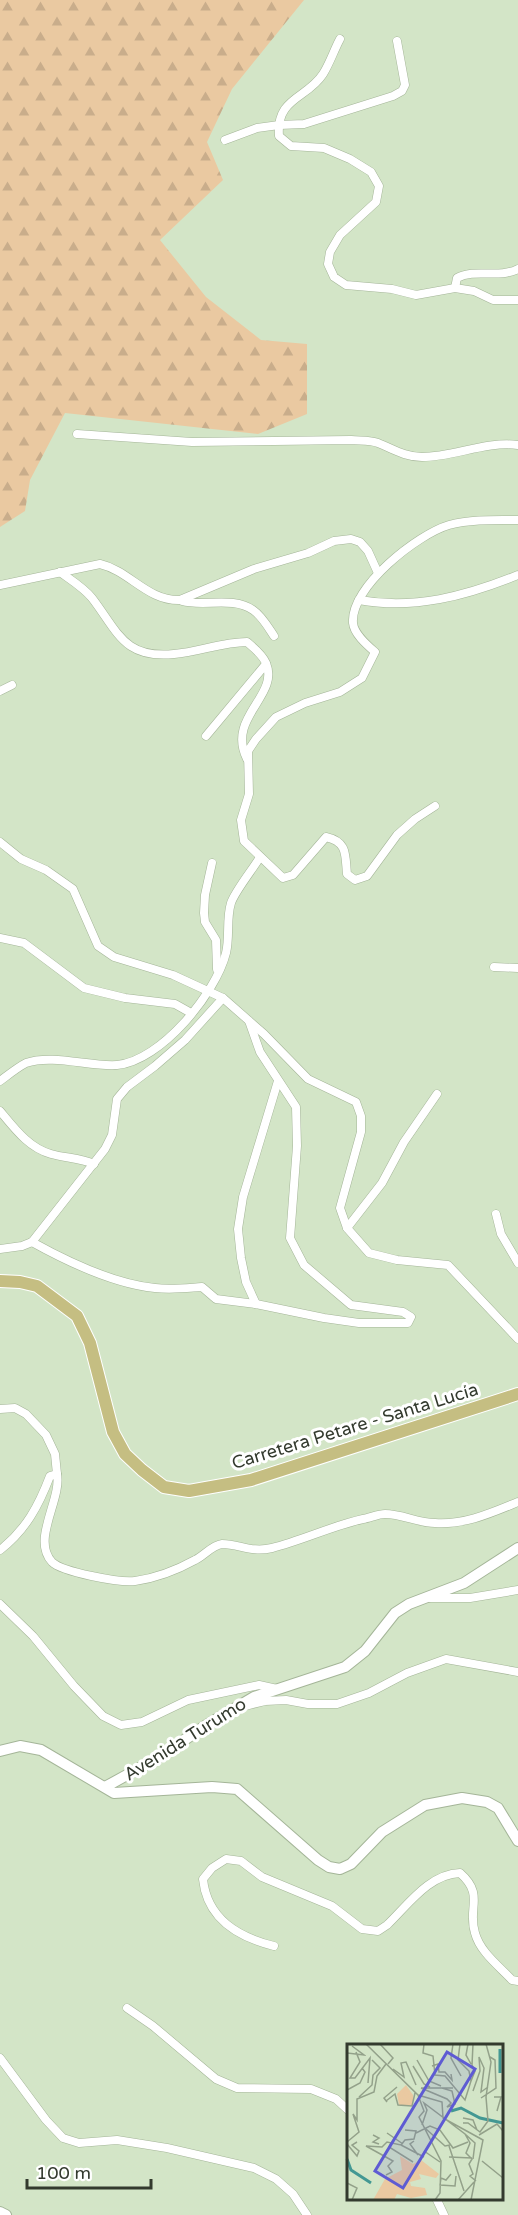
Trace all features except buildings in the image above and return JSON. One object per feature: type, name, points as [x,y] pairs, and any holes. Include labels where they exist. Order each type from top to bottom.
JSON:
[{"type":"main road","name":"Carretera Petare - Santa Lucía","points":[[0,1281],[37,1286],[77,1316],[90,1343],[113,1432],[125,1454],[164,1487],[189,1491],[251,1480],[518,1394]]},
{"type":"street","points":[[340,39],[323,75],[284,108],[279,125],[279,136],[291,146],[324,148],[350,159],[371,172],[379,186],[376,202],[340,235],[330,252],[328,264],[334,277],[346,285],[392,289],[416,295],[455,288],[474,291],[493,300],[518,300]]},
{"type":"street","points":[[225,140],[257,128],[304,124],[393,96],[402,91],[405,85],[404,71],[397,40]]},
{"type":"street","points":[[455,288],[457,279],[463,275],[500,274],[518,269]]},
{"type":"street","points":[[77,434],[192,442],[351,440],[376,442],[402,454],[420,457],[441,456],[486,445],[518,445]]},
{"type":"street","points":[[435,806],[415,819],[398,835],[383,851],[367,876],[355,880],[347,874],[343,845],[337,839],[326,837],[293,875],[283,878],[244,841],[241,820],[249,794],[248,751],[276,717],[305,703],[339,692],[362,678],[375,652],[362,639],[353,625],[354,611],[378,573],[420,540],[448,525],[478,520],[518,520]]},
{"type":"street","points":[[0,585],[100,564],[111,567],[155,596],[167,601],[180,600],[254,569],[308,553],[334,541],[351,539],[360,542],[368,550],[378,573]]},
{"type":"street","points":[[60,572],[91,597],[121,640],[132,648],[147,653],[174,654],[231,642],[247,642],[261,654],[268,674],[264,690],[242,729],[240,740],[248,763]]},
{"type":"street","points":[[359,600],[400,604],[450,598],[479,591],[518,575]]},
{"type":"street","points":[[180,600],[194,604],[231,603],[251,608],[263,619],[274,636]]},
{"type":"street","points":[[206,736],[266,664]]},
{"type":"street","points":[[0,691],[12,685]]},
{"type":"street","points":[[0,843],[21,859],[46,870],[73,889],[98,946],[114,957],[173,975],[223,998],[308,1079],[356,1102],[361,1116],[361,1132],[340,1208],[347,1227],[369,1253],[397,1260],[448,1265],[518,1340]]},
{"type":"street","points":[[0,1081],[27,1063],[47,1061],[107,1066],[129,1064],[170,1038],[210,991],[227,952],[227,929],[231,902],[260,857]]},
{"type":"street","points":[[212,863],[204,913],[205,922],[216,940],[217,974]]},
{"type":"street","points":[[0,938],[24,943],[84,988],[125,998],[175,1005],[191,1013]]},
{"type":"street","points":[[494,967],[518,968]]},
{"type":"street","points":[[0,1249],[32,1242],[94,1164],[112,1135],[117,1099],[127,1087],[186,1040],[223,998]]},
{"type":"street","points":[[32,1242],[78,1265],[129,1283],[156,1288],[202,1287],[216,1299],[256,1304],[324,1318],[359,1323],[408,1323],[411,1317],[403,1312],[351,1305],[304,1265],[291,1238],[297,1146],[296,1107],[260,1052],[249,1021]]},
{"type":"street","points":[[256,1304],[246,1282],[238,1229],[243,1197],[278,1081]]},
{"type":"street","points":[[347,1227],[382,1183],[404,1142],[437,1094]]},
{"type":"street","points":[[0,1111],[30,1144],[49,1154],[94,1164]]},
{"type":"street","points":[[496,1214],[501,1234],[518,1263]]},
{"type":"street","points":[[0,1409],[15,1408],[26,1414],[45,1435],[56,1454],[59,1484],[45,1534],[48,1557],[54,1564],[66,1571],[121,1581],[151,1577],[180,1568],[198,1559],[215,1546],[223,1544],[257,1551],[343,1524],[385,1514],[434,1524],[464,1522],[518,1502]]},
{"type":"street","points":[[0,1550],[13,1540],[33,1516],[50,1476],[57,1474]]},
{"type":"street","name":"Avenida Turumo","points":[[0,1751],[20,1746],[41,1750],[105,1787],[156,1759],[254,1697],[345,1667],[365,1651],[395,1613],[409,1604],[464,1583],[518,1548]]},
{"type":"street","points":[[426,1598],[471,1598],[518,1590]]},
{"type":"street","points":[[0,1604],[33,1636],[74,1686],[103,1716],[121,1725],[142,1722],[188,1700],[259,1685],[279,1689]]},
{"type":"street","points":[[232,1709],[266,1701],[337,1704],[369,1693],[407,1673],[446,1659],[518,1672]]},
{"type":"street","points":[[105,1787],[114,1793],[124,1794],[212,1787],[237,1789],[318,1860],[329,1867],[340,1869],[351,1864],[382,1832],[425,1805],[462,1798],[487,1802],[498,1808],[518,1841]]},
{"type":"street","points":[[273,1946],[251,1940],[232,1930],[218,1916],[204,1893],[203,1879],[212,1868],[226,1859],[241,1861],[262,1877],[332,1906],[362,1929],[378,1931],[434,1880],[448,1873],[460,1873],[469,1881],[474,1891],[474,1931],[481,1947],[512,1980],[518,1981]]},
{"type":"street","points":[[127,2008],[153,2026],[216,2079],[237,2088],[311,2089],[336,2099],[347,2109]]},
{"type":"street","points":[[0,2058],[46,2120],[63,2138],[80,2143],[117,2140],[167,2148],[254,2168],[276,2178],[293,2194],[307,2215]]},
{"type":"street","points":[[436,2200],[444,2215]]},
{"type":"street","points":[[0,2212],[6,2215]]},
{"type":"green space","points":[[0,0],[304,0],[232,89],[207,142],[223,180],[160,240],[206,297],[261,340],[307,344],[307,414],[258,434],[65,413],[30,480],[25,511],[0,527]]}]
